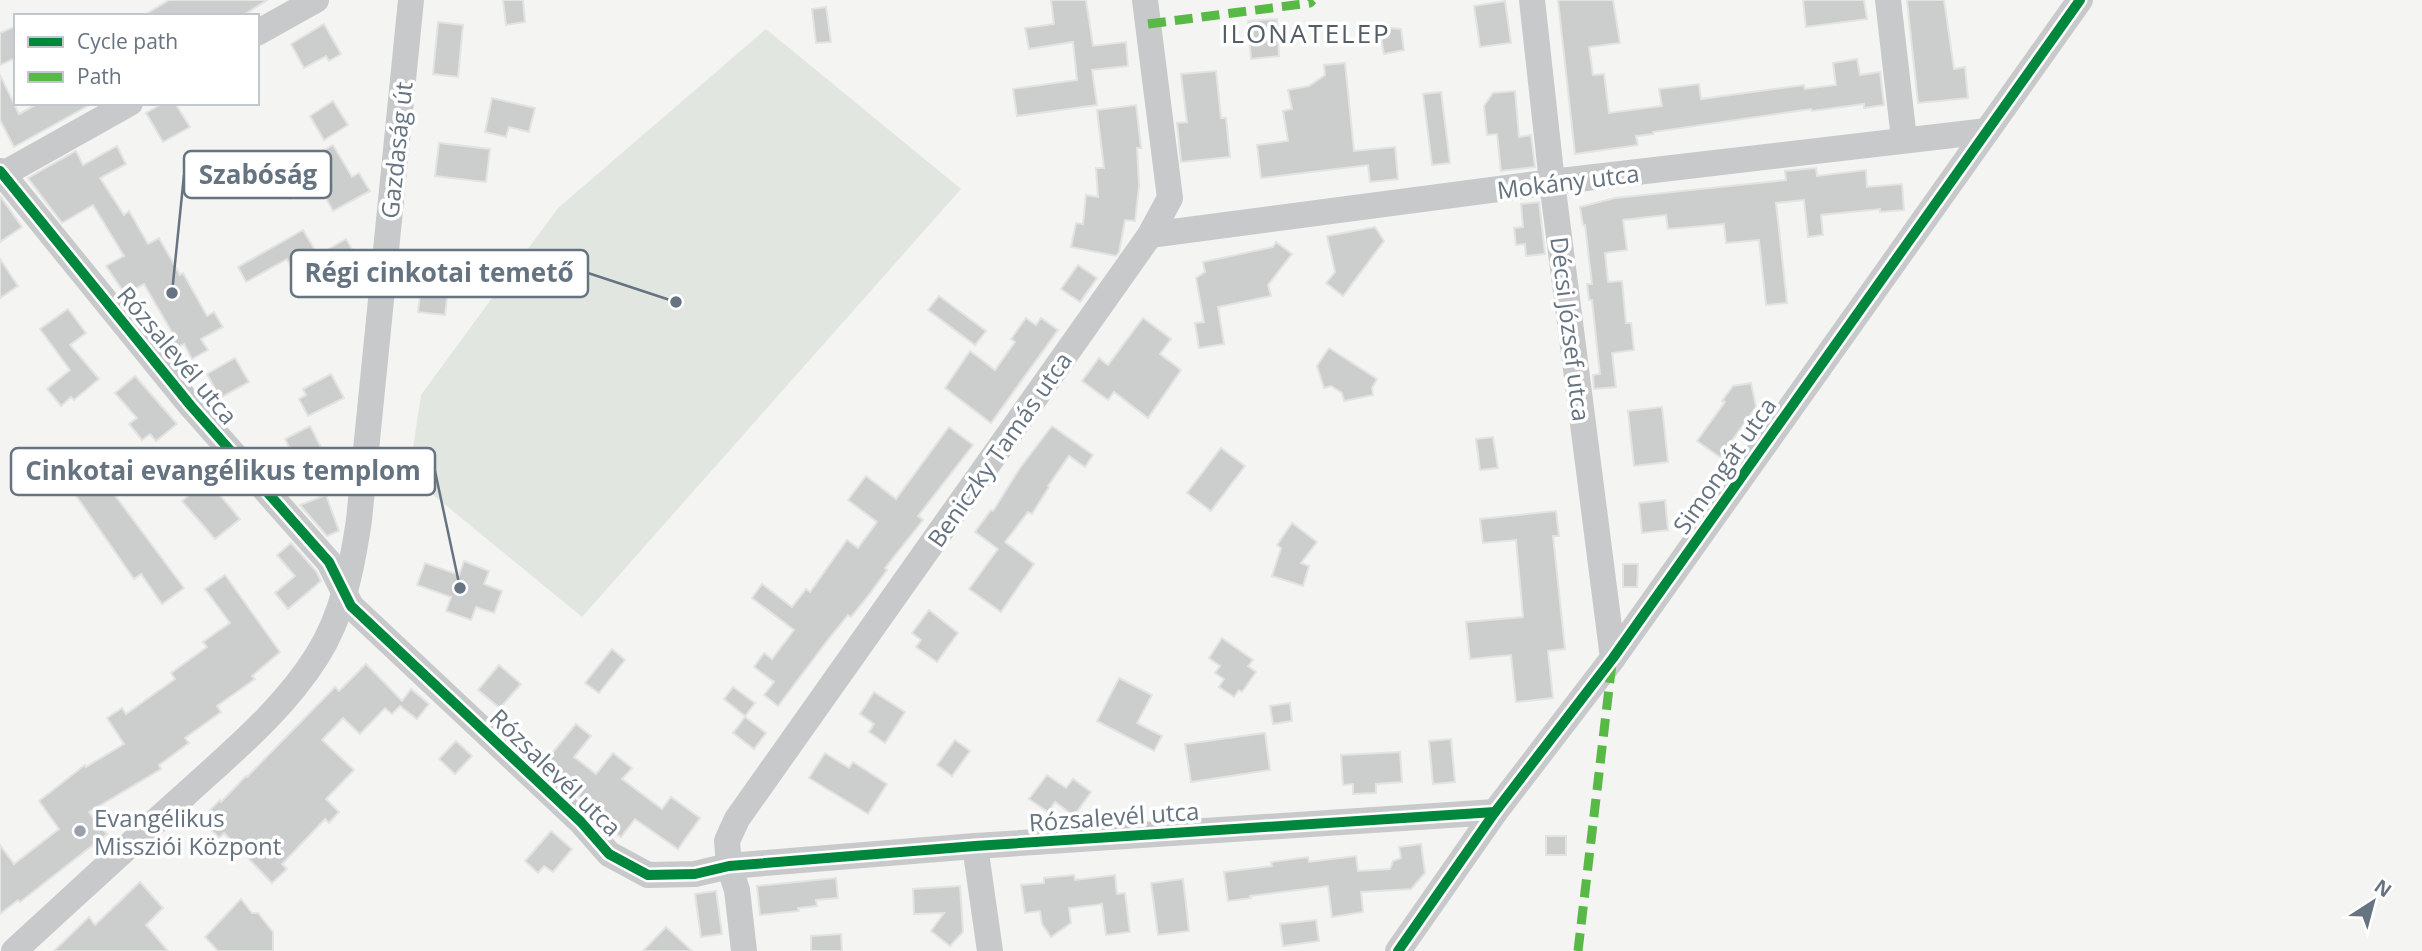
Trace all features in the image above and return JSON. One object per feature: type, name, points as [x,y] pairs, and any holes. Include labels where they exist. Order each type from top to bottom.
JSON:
[{"type":"street","points":[[259,32],[316,0]]},
{"type":"street","name":"Gazdaság út","points":[[14,951],[243,742],[283,702],[318,654],[336,620],[354,553],[359,520],[411,0]]},
{"type":"street","name":"Beniczky Tamás utca","points":[[744,951],[737,890],[729,866],[727,841],[737,819],[1150,235],[1170,198],[1145,0]]},
{"type":"street","name":"Décsi József utca","points":[[1532,0],[1552,182],[1613,658]]},
{"type":"street","points":[[1888,0],[1904,139]]},
{"type":"street","name":"Simongát utca","points":[[1398,951],[1495,813],[1613,658],[2080,0]]},
{"type":"street","points":[[1,174],[126,105]]},
{"type":"street","name":"Mokány utca","points":[[1150,235],[1552,182],[1987,131]]},
{"type":"street","name":"Rózsalevél utca","points":[[1,174],[191,406],[329,562],[351,606],[581,822],[609,854],[648,875],[695,874],[729,866],[975,846],[1495,813]]},
{"type":"street","points":[[975,846],[990,951]]},
{"type":"shaded area","points":[[766,29],[961,189],[582,617],[409,475],[421,395],[558,208]]},
{"type":"building","points":[[169,0],[267,0],[245,14],[146,14]]},
{"type":"building","points":[[503,0],[523,0],[525,22],[506,25]]},
{"type":"building","points":[[1051,0],[1086,0],[1093,46],[1126,42],[1128,66],[1092,70],[1097,105],[1017,116],[1013,89],[1077,80],[1073,42],[1029,49],[1025,28],[1054,24]]},
{"type":"building","points":[[1558,0],[1613,0],[1620,43],[1589,47],[1593,75],[1604,74],[1609,113],[1662,106],[1659,89],[1699,84],[1701,99],[1804,85],[1805,89],[1836,85],[1833,63],[1857,59],[1860,75],[1880,72],[1884,105],[1811,109],[1653,132],[1636,136],[1638,145],[1575,154]]},
{"type":"building","points":[[1803,0],[1864,0],[1867,19],[1806,27]]},
{"type":"building","points":[[1907,0],[1944,0],[1954,69],[1965,67],[1968,98],[1918,103]]},
{"type":"building","points":[[1505,1],[1511,43],[1480,47],[1474,6]]},
{"type":"building","points":[[826,7],[831,42],[816,43],[812,9]]},
{"type":"building","points":[[1277,19],[1279,56],[1251,59],[1248,21]]},
{"type":"building","points":[[438,22],[463,25],[458,77],[433,74]]},
{"type":"building","points":[[324,24],[341,54],[329,61],[326,56],[304,68],[291,44]]},
{"type":"building","points":[[14,27],[14,59],[0,65],[0,33]]},
{"type":"building","points":[[1379,27],[1401,29],[1404,50],[1384,54]]},
{"type":"building","points":[[1345,63],[1354,151],[1395,147],[1398,179],[1370,182],[1368,165],[1261,178],[1257,145],[1288,141],[1283,111],[1292,109],[1288,90],[1309,86],[1325,75],[1324,65]]},
{"type":"building","points":[[1216,71],[1221,118],[1226,118],[1230,157],[1181,162],[1177,123],[1187,122],[1181,74]]},
{"type":"building","points":[[0,75],[19,114],[35,105],[89,105],[14,147],[0,120]]},
{"type":"building","points":[[1515,91],[1519,137],[1531,135],[1535,167],[1501,171],[1497,134],[1487,135],[1484,106],[1493,93]]},
{"type":"building","points":[[1441,92],[1450,163],[1432,165],[1423,94]]},
{"type":"building","points":[[492,98],[535,108],[529,132],[509,127],[506,137],[485,132]]},
{"type":"building","points":[[333,101],[348,125],[324,140],[310,116]]},
{"type":"building","points":[[160,105],[176,105],[190,127],[163,142],[146,113]]},
{"type":"building","points":[[1136,105],[1141,148],[1137,148],[1139,186],[1135,221],[1125,220],[1116,256],[1071,247],[1076,223],[1083,224],[1086,195],[1098,197],[1096,168],[1104,168],[1097,110]]},
{"type":"building","points":[[439,143],[490,149],[486,182],[435,176]]},
{"type":"building","points":[[333,145],[352,177],[359,173],[370,191],[333,211],[318,184],[290,199],[287,194],[279,198],[270,179]]},
{"type":"building","points":[[117,146],[126,164],[100,178],[124,215],[129,211],[148,244],[159,238],[207,316],[214,312],[223,327],[201,339],[208,350],[192,359],[184,344],[175,348],[169,336],[173,334],[144,284],[125,294],[106,266],[124,256],[93,205],[62,223],[28,178],[76,151],[83,165]]},
{"type":"building","points":[[1816,168],[1817,176],[1866,170],[1867,187],[1902,184],[1904,210],[1880,212],[1880,209],[1821,215],[1823,235],[1808,237],[1804,200],[1776,203],[1787,303],[1766,305],[1759,240],[1726,243],[1724,224],[1668,229],[1666,215],[1623,220],[1627,250],[1605,253],[1608,282],[1622,281],[1626,323],[1631,323],[1634,350],[1612,353],[1616,387],[1594,389],[1593,375],[1600,374],[1592,300],[1589,300],[1587,284],[1592,284],[1585,225],[1580,207],[1615,198],[1786,180],[1785,171]]},
{"type":"building","points":[[0,196],[22,227],[0,242]]},
{"type":"building","points":[[1539,202],[1545,254],[1526,256],[1525,244],[1516,245],[1514,228],[1523,227],[1521,204]]},
{"type":"building","points":[[1375,227],[1384,241],[1343,296],[1326,283],[1335,272],[1327,236]]},
{"type":"building","points":[[303,230],[318,255],[346,239],[358,259],[350,264],[353,268],[335,277],[332,273],[304,290],[287,259],[246,282],[238,267]]},
{"type":"building","points":[[1276,242],[1292,254],[1268,285],[1271,296],[1218,307],[1224,344],[1199,348],[1195,323],[1204,322],[1196,278],[1205,272],[1203,262],[1273,247]]},
{"type":"building","points":[[0,259],[18,286],[0,298]]},
{"type":"building","points":[[424,261],[451,264],[445,315],[418,312]]},
{"type":"building","points":[[1078,265],[1097,278],[1080,302],[1061,289]]},
{"type":"building","points":[[939,296],[986,331],[975,345],[928,310]]},
{"type":"building","points":[[68,309],[86,333],[70,345],[99,379],[74,400],[71,397],[61,406],[47,389],[70,370],[40,329]]},
{"type":"building","points":[[1026,318],[1036,325],[1041,318],[1058,330],[991,423],[945,388],[970,351],[995,370],[1015,342],[1011,339]]},
{"type":"building","points":[[1143,318],[1171,339],[1160,354],[1181,370],[1148,418],[1114,392],[1108,400],[1082,381],[1099,358],[1108,365]]},
{"type":"building","points":[[1329,348],[1377,379],[1372,388],[1373,395],[1344,401],[1342,393],[1331,386],[1324,388],[1317,366]]},
{"type":"building","points":[[235,358],[249,382],[220,398],[207,374]]},
{"type":"building","points":[[331,374],[344,398],[308,416],[299,399],[306,395],[303,389]]},
{"type":"building","points":[[135,376],[177,424],[156,441],[150,434],[142,440],[129,424],[137,418],[115,393]]},
{"type":"building","points":[[1751,383],[1756,407],[1720,457],[1697,441],[1733,386]]},
{"type":"building","points":[[1662,407],[1668,462],[1634,466],[1628,411]]},
{"type":"building","points":[[310,426],[326,457],[300,469],[285,439]]},
{"type":"building","points":[[1052,426],[1093,455],[1085,467],[1069,456],[1032,514],[1028,512],[1005,542],[1034,564],[1001,612],[969,589],[998,549],[975,532],[991,510],[993,511],[1020,468]]},
{"type":"building","points":[[949,427],[973,445],[918,516],[923,520],[885,568],[887,570],[868,596],[830,637],[778,706],[764,695],[774,682],[754,667],[764,653],[772,659],[794,630],[752,598],[762,584],[792,607],[806,589],[810,592],[847,540],[858,548],[877,522],[848,500],[866,476],[896,499]]},
{"type":"building","points":[[1493,437],[1498,468],[1480,470],[1476,439]]},
{"type":"building","points":[[1221,448],[1245,466],[1211,511],[1187,493]]},
{"type":"building","points":[[93,466],[184,588],[162,604],[141,574],[134,579],[68,484]]},
{"type":"building","points":[[207,480],[240,519],[215,539],[182,501]]},
{"type":"building","points":[[326,495],[339,531],[327,536],[300,505]]},
{"type":"building","points":[[1665,500],[1668,530],[1642,533],[1639,503]]},
{"type":"building","points":[[1556,511],[1559,536],[1553,536],[1565,649],[1548,651],[1553,698],[1516,702],[1511,655],[1470,659],[1466,622],[1523,617],[1516,540],[1483,543],[1480,519]]},
{"type":"building","points":[[1292,523],[1317,542],[1301,563],[1309,566],[1303,586],[1272,576],[1281,548],[1277,545]]},
{"type":"building","points":[[291,543],[316,571],[321,581],[288,609],[275,593],[295,576],[277,555]]},
{"type":"building","points":[[464,561],[489,571],[484,584],[502,591],[494,613],[476,607],[471,620],[446,611],[451,597],[417,585],[425,563],[459,575]]},
{"type":"building","points":[[1623,564],[1638,564],[1637,587],[1623,587]]},
{"type":"building","points":[[225,575],[280,652],[252,676],[255,679],[217,706],[221,712],[185,738],[189,743],[159,765],[161,769],[89,812],[107,834],[20,902],[18,900],[0,914],[0,845],[14,864],[59,829],[39,801],[85,765],[86,767],[124,744],[107,718],[122,708],[126,714],[175,679],[171,673],[207,647],[203,642],[230,623],[205,589]]},
{"type":"building","points":[[929,610],[958,633],[937,662],[916,647],[921,640],[912,633]]},
{"type":"building","points":[[1222,638],[1253,660],[1248,666],[1256,672],[1242,692],[1239,690],[1234,697],[1219,687],[1224,679],[1215,673],[1220,666],[1209,658]]},
{"type":"building","points":[[612,649],[625,660],[599,693],[585,683]]},
{"type":"building","points":[[366,664],[402,701],[411,689],[429,704],[417,719],[400,706],[392,714],[385,708],[360,734],[343,718],[322,740],[354,770],[326,799],[339,812],[329,823],[325,819],[282,864],[287,869],[272,883],[224,833],[219,838],[201,819],[247,777],[335,687],[339,691]]},
{"type":"building","points":[[499,665],[521,684],[500,708],[478,690]]},
{"type":"building","points":[[1119,678],[1152,695],[1137,723],[1162,736],[1154,751],[1097,721]]},
{"type":"building","points":[[733,687],[755,703],[745,716],[724,699]]},
{"type":"building","points":[[874,692],[905,712],[885,743],[869,732],[874,724],[860,714]]},
{"type":"building","points":[[1290,703],[1292,721],[1273,724],[1270,706]]},
{"type":"building","points":[[745,717],[766,733],[754,749],[733,733]]},
{"type":"building","points":[[576,724],[591,736],[574,757],[596,774],[613,753],[632,768],[622,779],[662,809],[671,797],[700,818],[678,849],[635,819],[621,837],[605,825],[609,820],[578,796],[581,792],[544,763]]},
{"type":"building","points":[[1265,733],[1270,770],[1191,782],[1185,744]]},
{"type":"building","points":[[1451,739],[1455,782],[1433,784],[1429,741]]},
{"type":"building","points":[[955,740],[970,751],[952,776],[937,765]]},
{"type":"building","points":[[456,741],[472,756],[455,774],[439,759]]},
{"type":"building","points":[[1400,752],[1402,782],[1376,784],[1376,793],[1353,794],[1353,784],[1343,785],[1341,755]]},
{"type":"building","points":[[825,753],[849,768],[853,762],[887,784],[868,814],[809,778]]},
{"type":"building","points":[[1047,775],[1066,788],[1073,779],[1091,792],[1074,816],[1055,802],[1048,812],[1029,799]]},
{"type":"building","points":[[551,831],[572,849],[553,872],[544,866],[538,873],[525,861]]},
{"type":"building","points":[[1546,836],[1566,836],[1566,855],[1546,855]]},
{"type":"building","points":[[1421,844],[1425,873],[1411,889],[1361,892],[1363,912],[1332,917],[1328,886],[1228,901],[1224,872],[1272,866],[1271,862],[1308,857],[1309,862],[1356,856],[1358,871],[1390,869],[1393,861],[1401,858],[1399,847]]},
{"type":"building","points":[[1074,875],[1075,880],[1115,875],[1117,894],[1125,893],[1130,932],[1106,935],[1102,904],[1069,908],[1071,923],[1051,937],[1042,924],[1040,911],[1025,913],[1021,885],[1044,883],[1044,878]]},
{"type":"building","points":[[836,878],[838,898],[816,900],[817,906],[798,908],[799,911],[760,915],[757,886]]},
{"type":"building","points":[[1183,879],[1189,931],[1158,935],[1151,883]]},
{"type":"building","points":[[140,882],[163,908],[146,925],[168,951],[54,951],[89,917],[95,925]]},
{"type":"building","points":[[960,886],[963,932],[950,946],[931,931],[944,913],[914,914],[913,889]]},
{"type":"building","points":[[716,891],[722,934],[701,937],[695,894]]},
{"type":"building","points":[[241,899],[252,913],[258,913],[273,932],[273,951],[218,951],[205,937]]},
{"type":"building","points":[[1316,920],[1319,941],[1283,946],[1280,924]]},
{"type":"building","points":[[666,927],[692,951],[643,951]]},
{"type":"building","points":[[841,934],[842,951],[811,951],[811,936]]},
{"type":"marked path","points":[[1148,24],[1310,3],[1313,0]]},
{"type":"marked path","points":[[1578,951],[1612,663]]},
{"type":"cycle path","points":[[1398,951],[1495,812],[1613,658],[2080,0]]},
{"type":"cycle path","points":[[0,171],[191,406],[329,562],[351,606],[581,822],[609,854],[648,875],[695,874],[729,866],[975,846],[1495,812]]},
{"type":"place","name":"Szabóság","points":[[172,293]]},
{"type":"place","name":"Régi cinkotai temető","points":[[676,302]]},
{"type":"place","name":"Cinkotai evangélikus templom","points":[[460,588]]},
{"type":"place","name":"Evangélikus Missziói Központ","points":[[80,831]]},
{"type":"district","name":"ILONATELEP","points":[[1306,33]]}]
